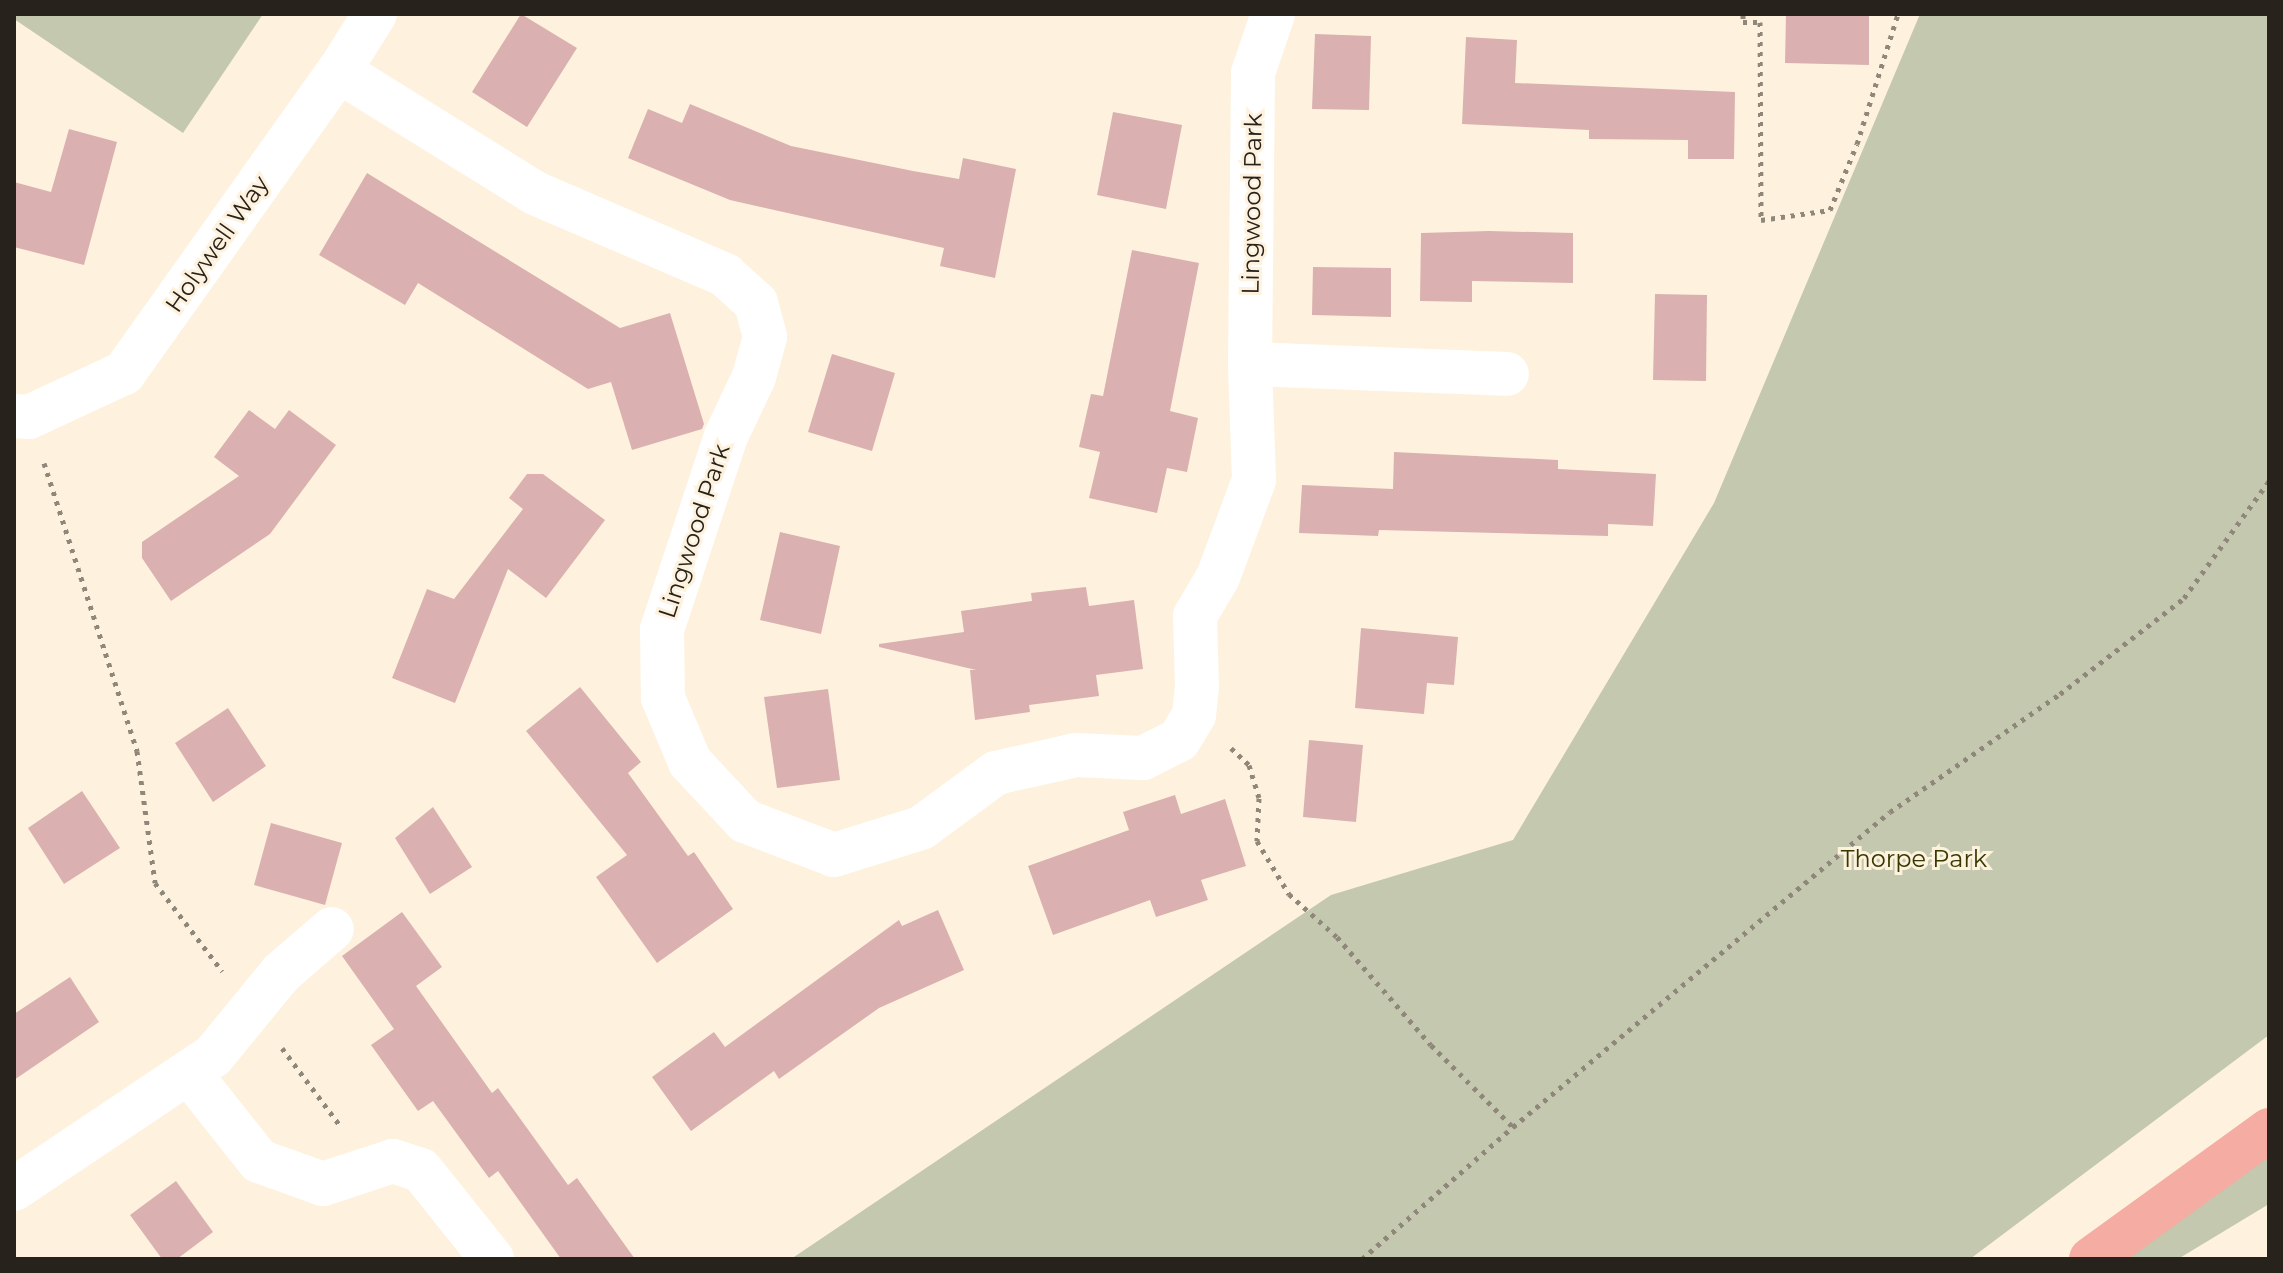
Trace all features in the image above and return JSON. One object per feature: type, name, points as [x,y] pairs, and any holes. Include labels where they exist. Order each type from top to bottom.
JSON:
[{"type":"highway","points":[[2091,1259],[2269,1130]]},
{"type":"street","name":"Holywell Way","points":[[22,416],[124,373],[339,71],[375,14]]},
{"type":"street","name":"Lingwood Park","points":[[339,71],[535,193],[725,275],[756,303],[765,337],[754,377],[726,436],[662,629],[663,698],[690,762],[745,821],[834,855],[921,828],[996,773],[1076,755],[1143,758],[1179,740],[1194,715],[1197,688],[1195,616],[1218,577],[1254,480],[1250,364],[1253,73],[1273,14]]},
{"type":"street","points":[[1250,364],[1507,374]]},
{"type":"street","points":[[14,1189],[213,1056],[253,1011],[281,973],[332,929]]},
{"type":"street","points":[[190,1074],[259,1161],[323,1184],[393,1161],[421,1170],[492,1259]]},
{"type":"path","points":[[1743,14],[1743,22],[1760,22],[1761,220],[1830,210],[1857,144],[1898,14]]},
{"type":"path","points":[[22,416],[137,751],[155,883],[371,1167]]},
{"type":"path","points":[[1362,1259],[1513,1127],[1890,812],[2060,694],[2184,598],[2269,481]]},
{"type":"path","points":[[1194,715],[1249,765],[1259,798],[1257,841],[1289,894],[1337,937],[1431,1045],[1513,1127]]},
{"type":"green space","points":[[14,14],[263,14],[183,133],[14,19]]},
{"type":"green space","name":"Thorpe Park","points":[[1920,14],[2269,14],[2269,1035],[1970,1259],[791,1259],[1331,895],[1513,840],[1714,503]]},
{"type":"green space","points":[[2269,1148],[2269,1204],[2178,1259],[2113,1259]]},
{"type":"building","points":[[521,14],[577,48],[527,127],[472,92]]},
{"type":"building","points":[[1786,14],[1869,14],[1869,65],[1785,63]]},
{"type":"building","points":[[1315,34],[1371,36],[1369,110],[1312,109]]},
{"type":"building","points":[[1466,37],[1517,40],[1515,83],[1735,92],[1734,159],[1688,159],[1688,140],[1589,139],[1589,130],[1462,124]]},
{"type":"building","points":[[690,104],[791,146],[913,171],[959,179],[963,158],[1016,169],[995,278],[940,266],[944,248],[730,200],[628,158],[648,109],[682,123]]},
{"type":"building","points":[[1113,112],[1182,125],[1166,209],[1097,195]]},
{"type":"building","points":[[69,129],[117,142],[84,265],[14,247],[14,182],[51,192]]},
{"type":"building","points":[[367,173],[620,328],[670,313],[704,424],[702,429],[632,450],[611,382],[588,389],[418,283],[405,305],[319,255]]},
{"type":"building","points":[[1421,233],[1573,233],[1573,283],[1472,281],[1472,302],[1420,301]]},
{"type":"building","points":[[1132,250],[1199,263],[1170,411],[1198,418],[1187,472],[1167,468],[1157,513],[1089,498],[1100,452],[1079,447],[1091,394],[1103,396]]},
{"type":"building","points":[[1313,267],[1391,268],[1391,317],[1312,315]]},
{"type":"building","points":[[1655,294],[1707,295],[1706,381],[1653,380]]},
{"type":"building","points":[[832,354],[895,373],[872,451],[808,432]]},
{"type":"building","points":[[249,410],[275,429],[289,410],[336,445],[270,534],[171,601],[142,558],[142,542],[239,476],[214,457]]},
{"type":"building","points":[[1394,452],[1558,460],[1558,469],[1656,474],[1653,526],[1608,524],[1608,536],[1379,530],[1378,536],[1299,533],[1302,485],[1393,489]]},
{"type":"building","points":[[527,474],[543,474],[605,520],[546,598],[508,569],[455,703],[392,678],[427,589],[454,599],[523,509],[509,498]]},
{"type":"building","points":[[780,532],[840,546],[821,634],[760,620]]},
{"type":"building","points":[[1086,587],[1089,606],[1134,600],[1143,669],[1096,675],[1099,696],[1029,705],[1030,712],[975,720],[970,670],[976,670],[879,647],[879,644],[964,632],[961,611],[1032,601],[1031,593]]},
{"type":"building","points":[[1361,628],[1458,637],[1454,685],[1427,683],[1424,714],[1355,708]]},
{"type":"building","points":[[580,687],[641,762],[628,773],[688,856],[694,852],[733,909],[657,963],[596,877],[627,855],[526,731]]},
{"type":"building","points":[[828,689],[840,780],[777,788],[764,697]]},
{"type":"building","points":[[228,708],[266,766],[213,802],[175,743]]},
{"type":"building","points":[[1309,740],[1363,745],[1356,822],[1303,817]]},
{"type":"building","points":[[82,791],[120,848],[64,884],[28,828]]},
{"type":"building","points":[[1175,795],[1181,814],[1225,799],[1246,866],[1201,880],[1208,900],[1156,917],[1150,900],[1053,935],[1028,866],[1129,830],[1123,812]]},
{"type":"building","points":[[433,807],[472,867],[430,894],[395,838]]},
{"type":"building","points":[[271,823],[342,843],[325,905],[254,885]]},
{"type":"building","points":[[938,910],[964,970],[879,1008],[779,1079],[774,1071],[691,1131],[652,1077],[714,1032],[725,1047],[899,920],[902,926]]},
{"type":"building","points":[[402,912],[442,967],[416,986],[492,1093],[498,1088],[568,1185],[577,1178],[635,1259],[561,1259],[498,1171],[489,1178],[433,1101],[418,1111],[371,1045],[394,1029],[342,956]]},
{"type":"building","points":[[70,977],[99,1022],[14,1080],[14,1014]]},
{"type":"building","points":[[176,1181],[213,1232],[177,1259],[162,1259],[130,1215]]}]
